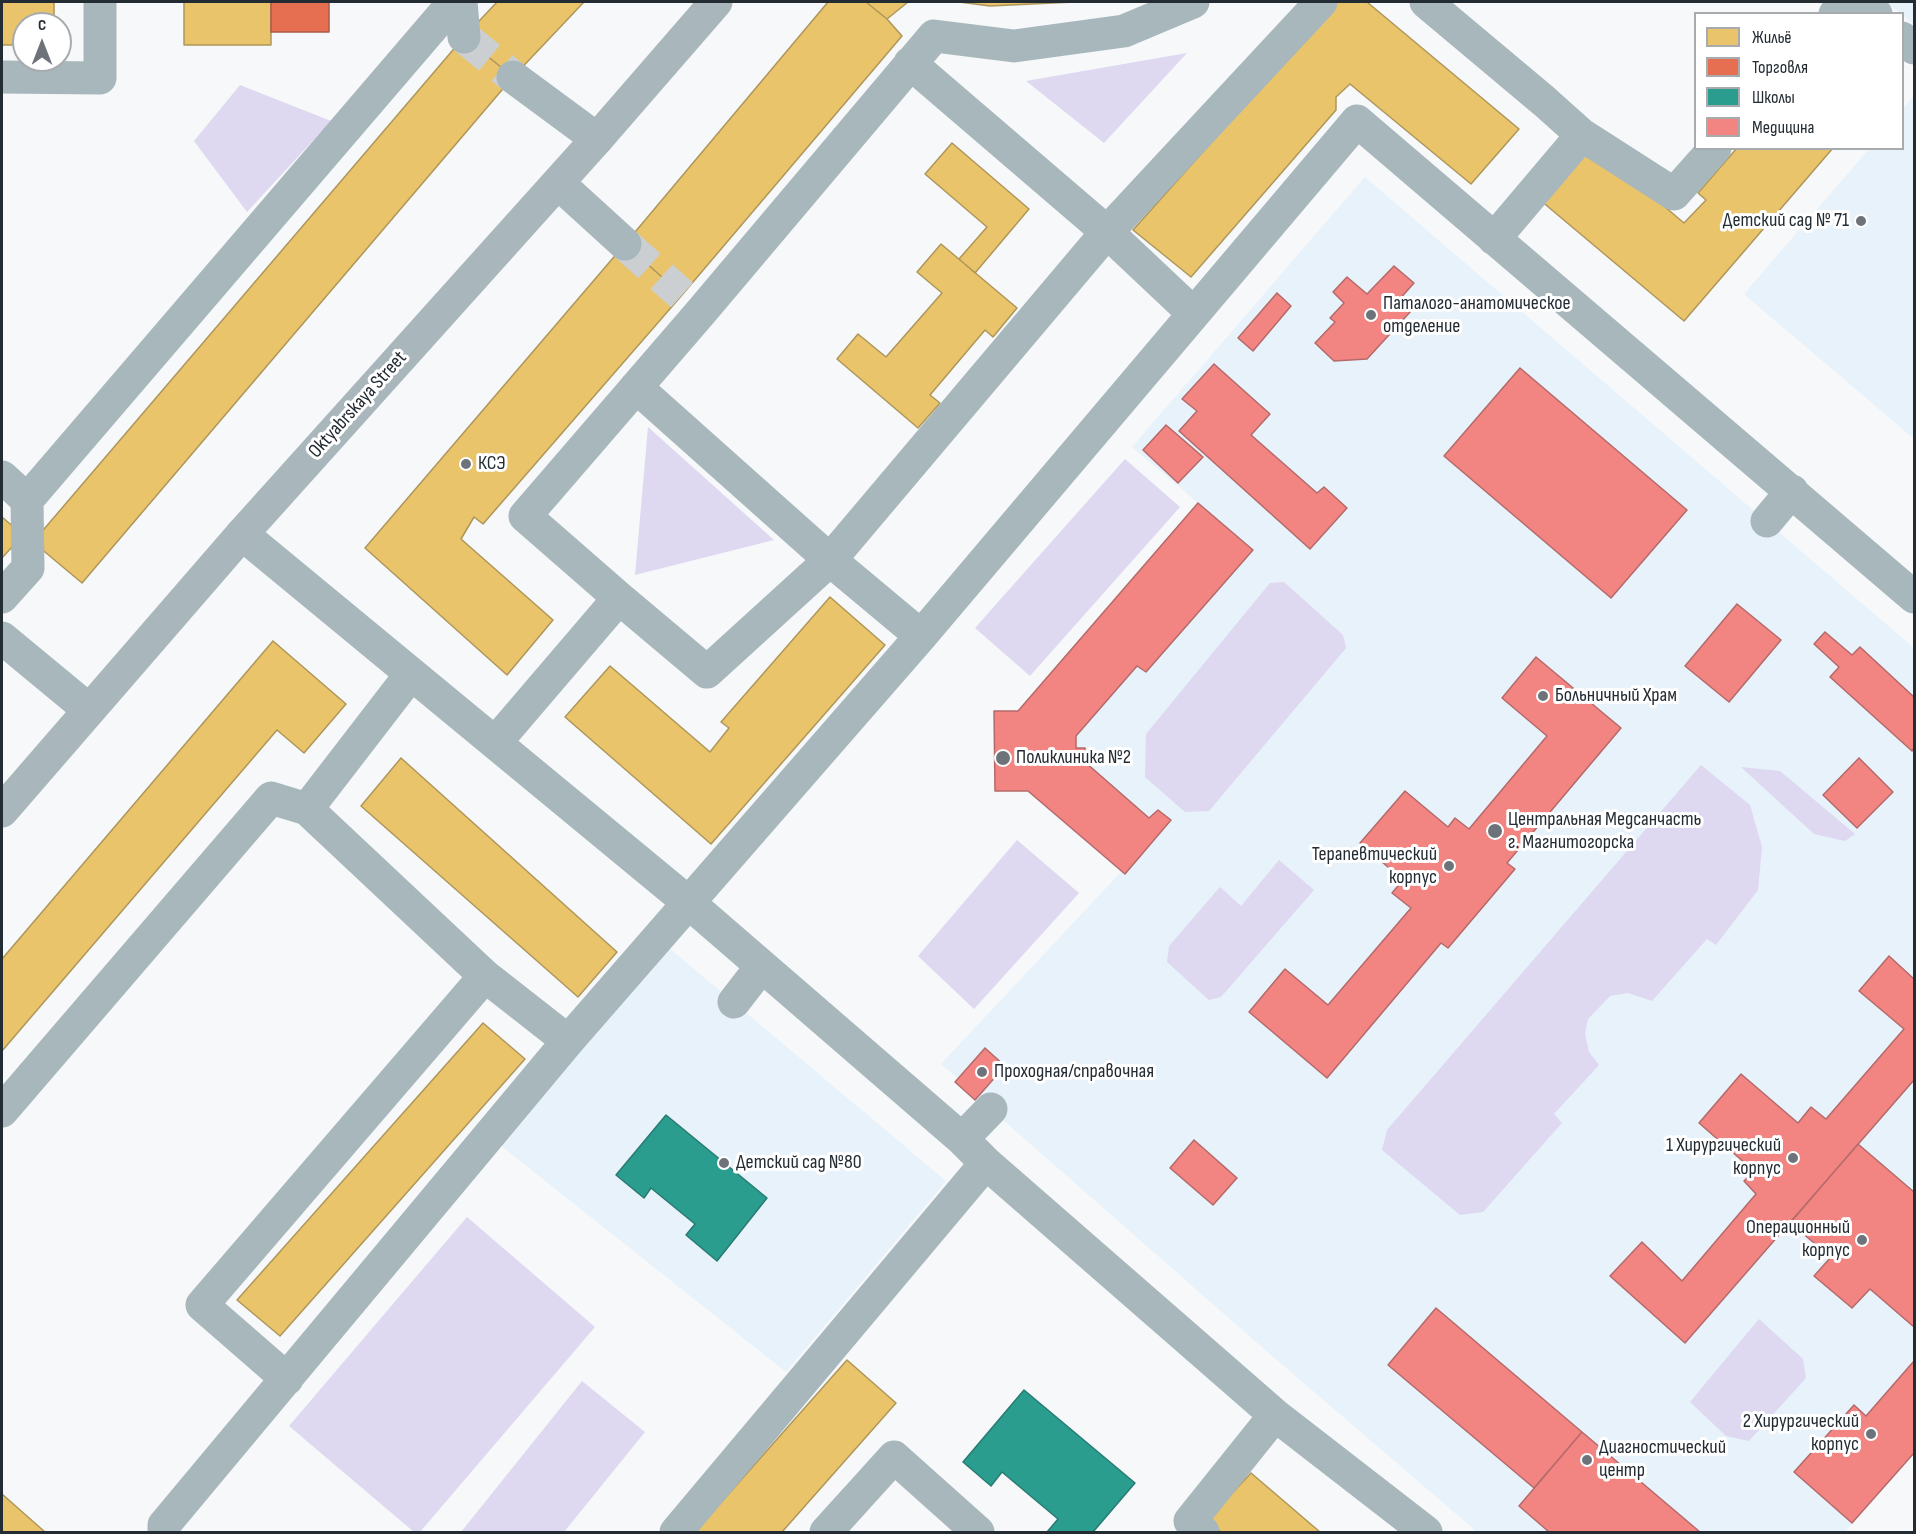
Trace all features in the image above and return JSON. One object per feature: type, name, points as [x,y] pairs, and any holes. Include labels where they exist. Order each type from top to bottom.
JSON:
[{"type":"main road","name":"Oktyabrskaya Street","points":[[2,811],[242,534],[597,140],[716,2]]},
{"type":"lane","points":[[2,77],[99,78],[99,2]]},
{"type":"lane","points":[[2,597],[28,568],[27,500],[454,2]]},
{"type":"lane","points":[[461,2],[464,38]]},
{"type":"lane","points":[[1193,2],[1124,31],[1014,46],[934,36],[691,304],[636,387],[525,516],[707,672],[830,560],[1107,232],[1322,2]]},
{"type":"lane","points":[[1426,2],[1582,135],[1674,194],[1713,150]]},
{"type":"lane","points":[[1862,2],[1874,12]]},
{"type":"lane","points":[[910,63],[1107,232],[1194,313]]},
{"type":"lane","points":[[513,77],[597,140]]},
{"type":"lane","points":[[164,1533],[164,1525],[568,1041],[921,636],[1357,121],[1914,597]]},
{"type":"lane","points":[[1494,238],[1582,135]]},
{"type":"lane","points":[[558,183],[625,244]]},
{"type":"lane","points":[[636,387],[830,560],[921,636]]},
{"type":"lane","points":[[2,477],[27,500]]},
{"type":"lane","points":[[1767,521],[1792,491]]},
{"type":"lane","points":[[242,534],[689,903],[962,1139],[986,1163],[1275,1415],[1426,1533]]},
{"type":"lane","points":[[495,743],[619,598]]},
{"type":"lane","points":[[2,638],[89,710]]},
{"type":"lane","points":[[307,809],[411,674]]},
{"type":"lane","points":[[2,1111],[271,798],[307,809],[485,976],[568,1041]]},
{"type":"lane","points":[[734,1002],[761,967]]},
{"type":"lane","points":[[287,1379],[202,1305],[485,976]]},
{"type":"lane","points":[[962,1139],[991,1109]]},
{"type":"lane","points":[[676,1533],[821,1344],[986,1163]]},
{"type":"lane","points":[[1192,1529],[1275,1415]]},
{"type":"lane","points":[[826,1533],[894,1457],[978,1533]]},
{"type":"shaded area","points":[[1886,2],[1914,2],[1914,25],[1904,16],[1904,12],[1899,12]]},
{"type":"shaded area","points":[[1187,53],[1104,143],[1026,81]]},
{"type":"shaded area","points":[[240,85],[331,121],[247,212],[194,141]]},
{"type":"shaded area","name":"Детский сад № 71","points":[[1913,97],[1914,439],[1744,294],[1868,150],[1904,150],[1904,108]]},
{"type":"shaded area","name":"Центральная Медсанчасть г. Магнитогорска","points":[[1365,177],[1914,648],[1914,1453],[1845,1532],[1477,1532],[978,1098],[975,1100],[955,1082],[958,1079],[941,1064],[1121,872],[1028,791],[995,791],[994,711],[1018,711],[1198,503],[1132,447]]},
{"type":"shaded area","points":[[648,427],[774,540],[635,575]]},
{"type":"shaded area","points":[[1125,459],[1180,507],[1030,676],[975,628]]},
{"type":"shaded area","points":[[1284,582],[1343,635],[1346,648],[1209,811],[1185,812],[1145,777],[1146,734],[1270,583]]},
{"type":"shaded area","points":[[1701,765],[1750,805],[1762,847],[1758,890],[1716,945],[1707,939],[1652,1001],[1628,993],[1610,996],[1588,1019],[1585,1034],[1589,1052],[1599,1065],[1554,1114],[1562,1123],[1483,1212],[1460,1215],[1382,1150],[1387,1130]]},
{"type":"shaded area","points":[[1741,767],[1780,771],[1855,834],[1845,841],[1814,834]]},
{"type":"shaded area","points":[[1017,840],[1079,893],[974,1009],[918,956]]},
{"type":"shaded area","points":[[1279,860],[1314,890],[1221,997],[1209,1000],[1167,962],[1169,946],[1220,887],[1241,906]]},
{"type":"shaded area","name":"Детский сад №80","points":[[662,942],[946,1181],[786,1372],[500,1145]]},
{"type":"shaded area","points":[[467,1217],[595,1327],[420,1532],[414,1532],[289,1426]]},
{"type":"shaded area","points":[[1759,1319],[1803,1359],[1806,1378],[1749,1441],[1726,1436],[1690,1402]]},
{"type":"shaded area","points":[[582,1381],[645,1432],[564,1532],[461,1532]]},
{"type":"building: Жильё","points":[[2,2],[54,2],[54,12],[12,12],[12,45],[2,45]]},
{"type":"building: Жильё","points":[[184,2],[271,2],[271,45],[184,45]]},
{"type":"building: Жильё","points":[[497,2],[584,2],[513,77],[464,37]]},
{"type":"building: Жильё","points":[[828,2],[866,2],[887,19],[902,36],[682,295],[625,244]]},
{"type":"building: Жильё","points":[[866,2],[908,2],[887,19]]},
{"type":"building: Жильё","points":[[959,2],[1074,2],[990,6]]},
{"type":"building: Жильё","points":[[1337,2],[1367,2],[1519,129],[1471,184],[1350,84],[1336,97],[1336,110],[1191,277],[1133,230]]},
{"type":"building: Жильё","points":[[464,37],[513,77],[82,583],[33,542]]},
{"type":"building: Жильё","points":[[1588,142],[1684,223],[1706,200],[1698,193],[1735,150],[1831,150],[1684,321],[1540,200]]},
{"type":"building: Жильё","points":[[952,143],[1029,209],[975,273],[959,259],[987,227],[925,174]]},
{"type":"building: Жильё","points":[[625,244],[682,295],[483,524],[474,517],[461,539],[553,620],[507,675],[365,548]]},
{"type":"building: Жильё","points":[[941,244],[1017,308],[993,337],[985,330],[930,395],[940,403],[918,428],[837,359],[858,334],[886,357],[942,293],[917,272]]},
{"type":"building: Жильё","points":[[2,517],[23,535],[2,558]]},
{"type":"building: Жильё","points":[[830,597],[885,645],[711,844],[565,717],[610,666],[710,752],[729,728],[721,722]]},
{"type":"building: Жильё","points":[[273,641],[346,704],[304,753],[277,730],[2,1051],[2,959]]},
{"type":"building: Жильё","points":[[401,758],[617,952],[578,997],[361,806]]},
{"type":"building: Жильё","points":[[483,1023],[525,1059],[280,1336],[237,1300]]},
{"type":"building: Жильё","points":[[847,1360],[896,1403],[782,1532],[695,1532]]},
{"type":"building: Жильё","points":[[1251,1473],[1320,1532],[1221,1532],[1207,1520]]},
{"type":"building: Жильё","points":[[2,1494],[45,1532],[2,1532]]},
{"type":"building: Торговля","points":[[271,2],[329,2],[329,32],[271,32]]},
{"type":"building: Школы","points":[[666,1115],[767,1198],[717,1261],[686,1235],[695,1224],[651,1188],[644,1198],[616,1175]]},
{"type":"building: Школы","points":[[1024,1390],[1135,1483],[1093,1532],[1047,1532],[1058,1519],[1002,1472],[991,1486],[963,1462]]},
{"type":"building: Медицина","name":"Паталого-анатомическое отделение","points":[[1394,266],[1414,283],[1398,301],[1411,311],[1367,359],[1334,361],[1315,343],[1335,322],[1330,318],[1344,303],[1333,292],[1347,277],[1367,294]]},
{"type":"building: Медицина","points":[[1277,293],[1291,306],[1253,351],[1238,338]]},
{"type":"building: Медицина","points":[[1214,364],[1270,414],[1251,435],[1317,493],[1324,487],[1347,508],[1310,549],[1179,431],[1197,411],[1182,399]]},
{"type":"building: Медицина","points":[[1520,368],[1687,510],[1611,598],[1444,456]]},
{"type":"building: Медицина","points":[[1166,425],[1203,457],[1178,483],[1143,450]]},
{"type":"building: Медицина","points":[[1198,503],[1253,550],[1146,672],[1137,666],[1076,736],[1076,748],[1085,748],[1085,762],[1149,818],[1158,810],[1171,820],[1125,874],[1028,791],[995,791],[994,711],[1018,711]]},
{"type":"building: Медицина","points":[[1737,604],[1781,640],[1729,702],[1685,666]]},
{"type":"building: Медицина","points":[[1825,632],[1852,655],[1860,647],[1914,697],[1914,748],[1912,751],[1830,677],[1839,667],[1814,644]]},
{"type":"building: Медицина","name":"Терапевтический корпус","points":[[1536,657],[1621,728],[1507,863],[1515,869],[1448,948],[1441,943],[1327,1078],[1249,1012],[1285,969],[1328,1005],[1411,908],[1392,893],[1403,880],[1360,843],[1405,791],[1448,827],[1455,818],[1469,829],[1547,736],[1502,698]]},
{"type":"building: Медицина","points":[[1859,758],[1893,792],[1857,828],[1823,795]]},
{"type":"building: Медицина","name":"1 Хирургический корпус","points":[[1889,956],[1914,979],[1914,1080],[1685,1343],[1610,1276],[1642,1242],[1682,1281],[1756,1194],[1744,1181],[1754,1171],[1699,1123],[1741,1074],[1798,1123],[1811,1107],[1826,1119],[1904,1029],[1859,991]]},
{"type":"building: Медицина","name":"Проходная/справочная","points":[[985,1048],[1005,1066],[975,1100],[955,1082]]},
{"type":"building: Медицина","points":[[1194,1140],[1237,1178],[1213,1205],[1170,1168]]},
{"type":"building: Медицина","name":"Операционный корпус","points":[[1858,1144],[1914,1192],[1914,1327],[1870,1289],[1852,1308],[1814,1276],[1831,1257],[1790,1223]]},
{"type":"building: Медицина","points":[[1436,1308],[1582,1432],[1534,1488],[1388,1365]]},
{"type":"building: Медицина","name":"2 Хирургический корпус","points":[[1914,1361],[1914,1453],[1852,1523],[1794,1472],[1854,1405],[1866,1416]]},
{"type":"building: Медицина","name":"Диагностический центр","points":[[1582,1432],[1700,1532],[1549,1532],[1519,1506]]},
{"type":"tunnel","points":[[464,37],[513,77]]},
{"type":"tunnel","points":[[625,244],[682,295]]},
{"type":"place","name":"Детский сад № 71","points":[[1861,221]]},
{"type":"place","name":"Паталого-анатомическое отделение","points":[[1371,315]]},
{"type":"place","name":"КСЭ","points":[[466,464]]},
{"type":"place","name":"Больничный Храм","points":[[1543,696]]},
{"type":"place","name":"Поликлиника №2","points":[[1003,758]]},
{"type":"place","name":"Центральная Медсанчасть г. Магнитогорска","points":[[1495,831]]},
{"type":"place","name":"Терапевтический корпус","points":[[1449,866]]},
{"type":"place","name":"Проходная/справочная","points":[[982,1072]]},
{"type":"place","name":"1 Хирургический корпус","points":[[1793,1158]]},
{"type":"place","name":"Детский сад №80","points":[[724,1163]]},
{"type":"place","name":"Операционный корпус","points":[[1862,1240]]},
{"type":"place","name":"2 Хирургический корпус","points":[[1871,1434]]},
{"type":"place","name":"Диагностический центр","points":[[1587,1460]]}]
